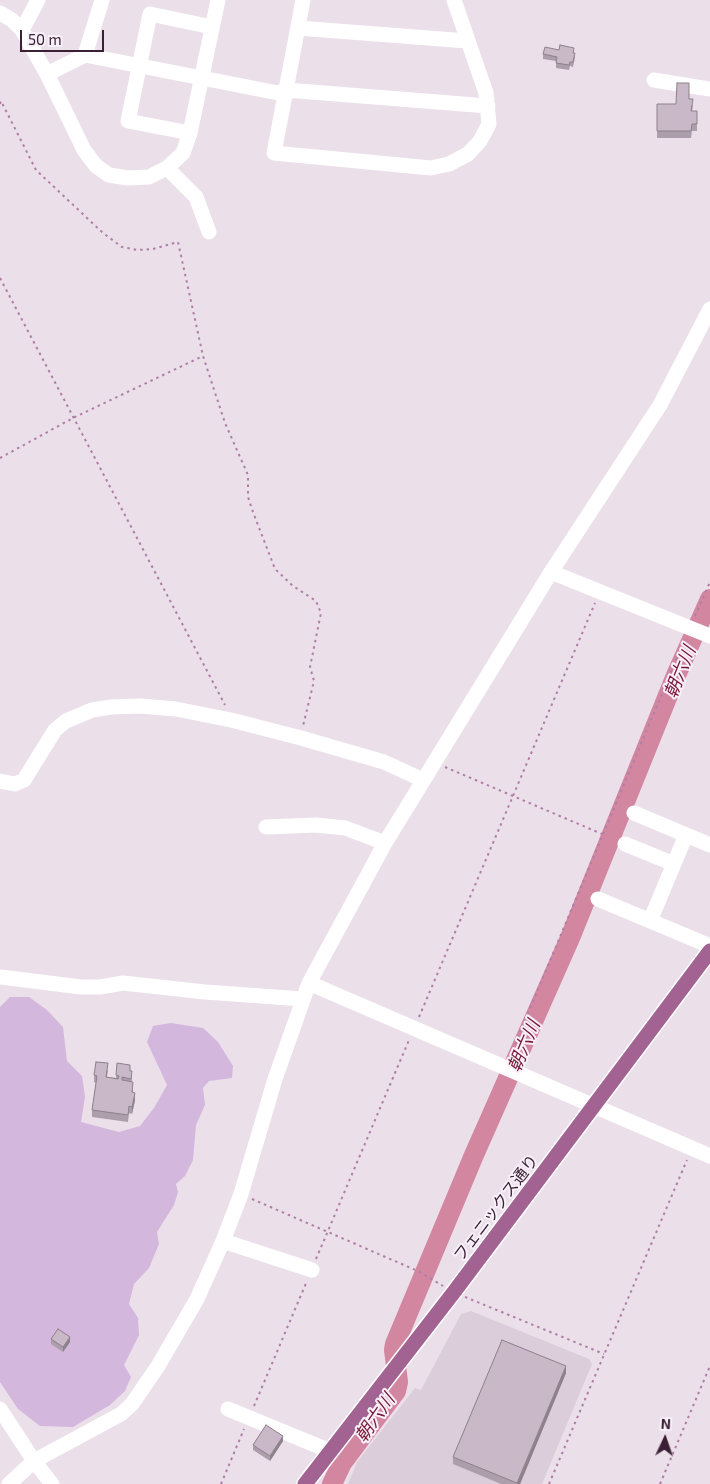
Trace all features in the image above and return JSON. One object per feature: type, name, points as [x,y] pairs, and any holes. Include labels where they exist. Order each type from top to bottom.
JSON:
[{"type":"main road","name":"フェニックス通り","points":[[305,1484],[454,1292],[710,951]]},
{"type":"street","points":[[22,30],[38,0]]},
{"type":"street","points":[[85,55],[102,0]]},
{"type":"street","points":[[0,13],[12,20],[22,30],[47,74],[84,150],[96,166],[109,175],[128,178],[149,176],[168,168],[183,153],[190,133],[218,0]]},
{"type":"street","points":[[303,0],[274,152],[431,168],[449,164],[468,154],[480,141],[489,124],[486,93],[454,0]]},
{"type":"street","points":[[190,133],[128,121],[150,14],[212,27]]},
{"type":"street","points":[[298,28],[467,41]]},
{"type":"street","points":[[47,74],[85,55],[278,93],[286,90],[488,106]]},
{"type":"street","points":[[654,80],[710,89]]},
{"type":"street","points":[[168,168],[196,197],[208,232]]},
{"type":"street","points":[[9,1484],[34,1461],[121,1414],[132,1404],[158,1366],[197,1299],[223,1241],[241,1194],[258,1134],[309,983],[385,844],[423,780],[551,572],[660,405],[710,309]]},
{"type":"street","points":[[551,572],[698,631]]},
{"type":"street","points":[[0,781],[15,784],[24,780],[55,730],[66,721],[92,710],[140,706],[176,709],[231,720],[300,738],[384,762],[423,780]]},
{"type":"street","points":[[634,813],[710,845]]},
{"type":"street","points":[[266,827],[316,825],[345,828],[385,844]]},
{"type":"street","points":[[650,920],[686,835]]},
{"type":"street","points":[[625,844],[674,864]]},
{"type":"street","points":[[598,899],[710,946]]},
{"type":"street","points":[[0,977],[81,987],[100,987],[123,983],[205,992],[303,999]]},
{"type":"street","points":[[309,983],[710,1156]]},
{"type":"street","points":[[223,1241],[312,1270]]},
{"type":"street","points":[[0,1409],[34,1461],[52,1484]]},
{"type":"street","points":[[228,1409],[330,1451]]},
{"type":"path","points":[[0,104],[1,101],[36,170],[103,233],[122,247],[138,250],[153,249],[178,242],[203,356],[225,423],[248,475],[248,497],[275,569],[316,602],[321,613],[310,667],[314,681],[300,738]]},
{"type":"path","points":[[0,278],[227,708],[231,720]]},
{"type":"path","points":[[0,458],[73,418],[203,356]]},
{"type":"path","points":[[509,1069],[603,834],[698,631],[710,582]]},
{"type":"path","points":[[434,763],[603,834]]},
{"type":"path","points":[[549,1484],[692,1148]]},
{"type":"path","points":[[241,1194],[432,1278]]},
{"type":"path","points":[[454,1292],[604,1354]]},
{"type":"path","points":[[660,1484],[710,1366]]},
{"type":"shaded area","points":[[10,997],[29,997],[47,1010],[63,1027],[67,1061],[82,1076],[85,1097],[81,1122],[119,1132],[140,1126],[154,1108],[167,1085],[147,1042],[153,1026],[171,1023],[203,1028],[218,1042],[233,1066],[232,1078],[209,1081],[203,1088],[205,1105],[196,1125],[193,1160],[185,1176],[176,1184],[178,1192],[174,1205],[157,1232],[159,1244],[149,1268],[134,1284],[129,1304],[138,1318],[139,1335],[124,1365],[131,1377],[125,1391],[110,1405],[73,1427],[40,1426],[18,1409],[0,1382],[0,1007]]},
{"type":"shaded area","points":[[471,1311],[589,1359],[592,1364],[542,1484],[348,1484],[357,1462],[415,1388],[421,1390],[461,1314]]},
{"type":"building","points":[[560,45],[574,48],[573,62],[570,62],[569,65],[556,63],[557,57],[543,54],[545,47],[559,50]]},
{"type":"building","points":[[677,83],[689,83],[689,99],[693,99],[691,111],[697,111],[697,124],[692,124],[691,131],[657,131],[657,104],[676,104]]},
{"type":"building","points":[[96,1062],[108,1063],[106,1077],[118,1079],[119,1076],[116,1075],[117,1063],[130,1065],[130,1071],[132,1071],[131,1079],[122,1077],[122,1080],[133,1082],[132,1092],[135,1093],[132,1107],[129,1106],[128,1115],[92,1110],[97,1076],[94,1075]]},
{"type":"building","points":[[58,1329],[70,1337],[63,1347],[51,1339]]},
{"type":"building","points":[[502,1340],[566,1366],[517,1483],[453,1457]]},
{"type":"building","points":[[266,1425],[283,1436],[270,1456],[253,1445]]},
{"type":"waterway","name":"朝六川","points":[[332,1484],[342,1463],[396,1391],[398,1382],[395,1344],[474,1155],[570,938],[677,673],[710,599]]}]
